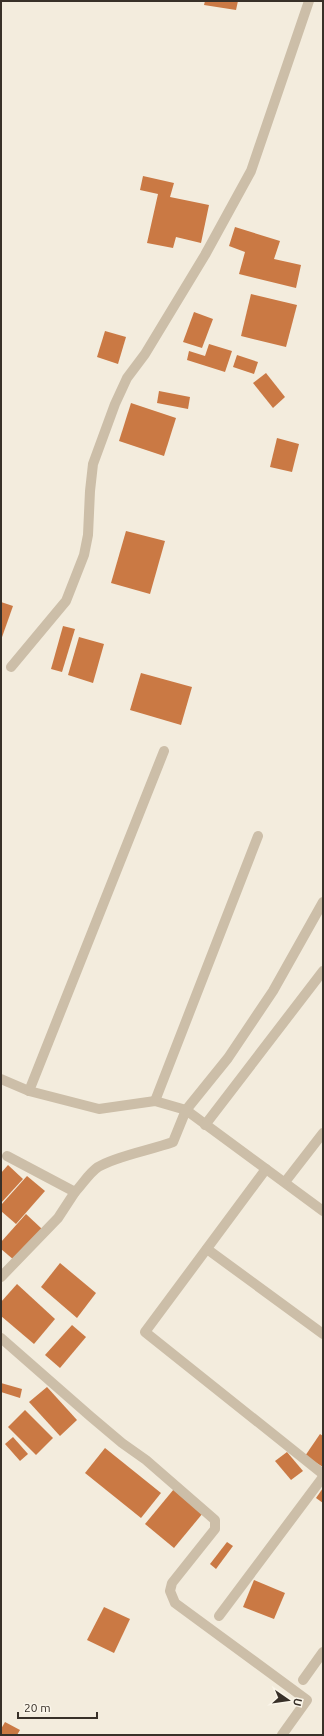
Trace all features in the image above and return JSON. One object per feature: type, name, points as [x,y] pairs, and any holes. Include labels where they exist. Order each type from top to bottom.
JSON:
[{"type":"street","points":[[12,667],[66,600],[84,556],[88,535],[92,464],[115,404],[127,378],[145,354],[205,255],[251,171],[309,1]]},
{"type":"street","points":[[29,1091],[164,751]]},
{"type":"street","points":[[155,1101],[258,836]]},
{"type":"street","points":[[1,1276],[58,1218],[75,1192],[97,1168],[112,1160],[153,1150],[172,1142],[186,1110],[228,1058],[273,992],[323,902]]},
{"type":"street","points":[[205,1124],[323,971]]},
{"type":"street","points":[[1,1079],[29,1091],[99,1109],[155,1101],[186,1110],[323,1210]]},
{"type":"street","points":[[285,1182],[323,1133]]},
{"type":"street","points":[[7,1156],[75,1192]]},
{"type":"street","points":[[219,1616],[323,1476],[145,1332],[266,1169]]},
{"type":"street","points":[[207,1250],[323,1334]]},
{"type":"street","points":[[1,1338],[90,1416],[122,1443],[146,1460],[215,1520],[215,1529],[172,1583],[170,1591],[175,1603],[307,1700],[282,1735]]},
{"type":"street","points":[[303,1680],[323,1652]]},
{"type":"building","points":[[205,1],[238,1],[236,10],[204,5]]},
{"type":"building","points":[[143,176],[174,183],[170,197],[209,205],[201,243],[176,237],[173,248],[147,243],[158,194],[140,190]]},
{"type":"building","points":[[235,227],[280,241],[274,259],[301,265],[296,288],[239,274],[245,252],[229,246]]},
{"type":"building","points":[[251,294],[297,305],[286,347],[241,336]]},
{"type":"building","points":[[194,312],[213,319],[202,348],[183,342]]},
{"type":"building","points":[[105,331],[126,337],[118,364],[97,357]]},
{"type":"building","points":[[209,344],[232,351],[225,372],[187,360],[189,351],[205,356]]},
{"type":"building","points":[[237,355],[258,362],[254,374],[233,367]]},
{"type":"building","points":[[266,373],[285,397],[273,408],[253,383]]},
{"type":"building","points":[[159,391],[190,397],[188,409],[157,403]]},
{"type":"building","points":[[131,403],[176,418],[164,456],[119,441]]},
{"type":"building","points":[[277,438],[299,444],[292,472],[270,467]]},
{"type":"building","points":[[126,531],[165,541],[150,594],[111,583]]},
{"type":"building","points":[[1,602],[13,606],[1,640]]},
{"type":"building","points":[[63,626],[75,629],[62,672],[51,669]]},
{"type":"building","points":[[79,637],[104,644],[93,683],[68,675]]},
{"type":"building","points":[[141,673],[192,687],[181,725],[130,710]]},
{"type":"building","points":[[8,1165],[23,1179],[1,1203],[1,1173]]},
{"type":"building","points":[[27,1176],[45,1191],[16,1224],[1,1211],[1,1205]]},
{"type":"building","points":[[26,1214],[42,1229],[14,1260],[1,1249],[1,1242]]},
{"type":"building","points":[[60,1263],[96,1293],[77,1318],[41,1287]]},
{"type":"building","points":[[17,1284],[55,1319],[34,1344],[1,1316],[1,1302]]},
{"type":"building","points":[[72,1325],[86,1337],[60,1368],[45,1355]]},
{"type":"building","points":[[1,1383],[22,1389],[20,1398],[1,1392]]},
{"type":"building","points":[[47,1387],[77,1420],[60,1436],[29,1402]]},
{"type":"building","points":[[25,1410],[53,1438],[36,1455],[8,1427]]},
{"type":"building","points":[[320,1434],[323,1436],[323,1467],[305,1456]]},
{"type":"building","points":[[13,1437],[28,1454],[20,1461],[5,1444]]},
{"type":"building","points":[[105,1448],[161,1493],[141,1518],[85,1473]]},
{"type":"building","points":[[287,1452],[303,1471],[291,1480],[275,1461]]},
{"type":"building","points":[[323,1488],[323,1503],[316,1498]]},
{"type":"building","points":[[174,1489],[203,1513],[174,1548],[145,1524]]},
{"type":"building","points":[[227,1542],[233,1546],[216,1569],[210,1564]]},
{"type":"building","points":[[254,1580],[285,1593],[274,1619],[243,1607]]},
{"type":"building","points":[[104,1607],[130,1619],[114,1653],[87,1640]]},
{"type":"building","points":[[5,1722],[20,1730],[17,1735],[1,1735],[1,1729]]}]
